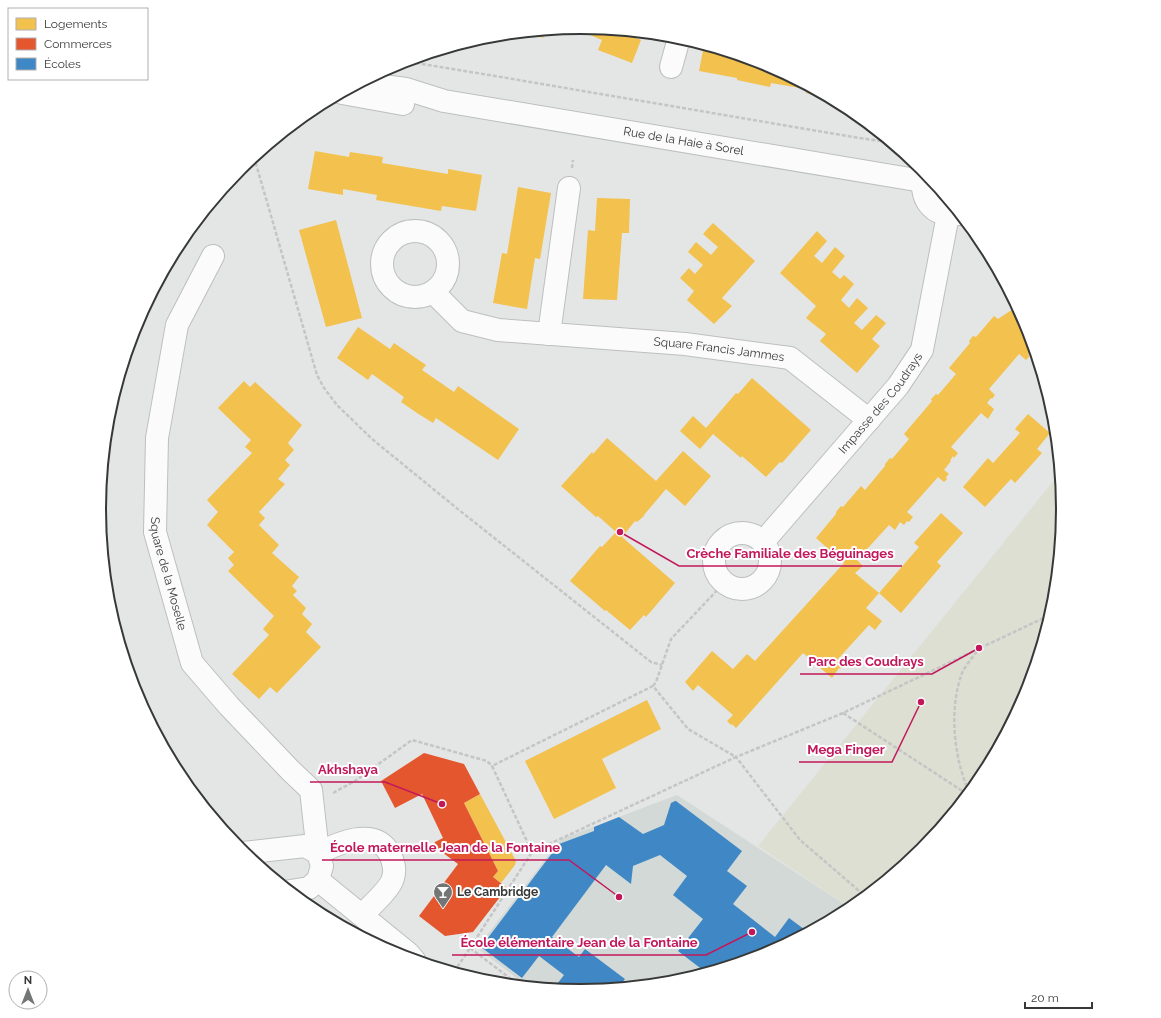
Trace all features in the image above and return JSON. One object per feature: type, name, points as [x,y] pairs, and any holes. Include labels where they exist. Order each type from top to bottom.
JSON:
[{"type":"street","points":[[671,66],[677,44]]},
{"type":"street","name":"Rue de la Haie à Sorel","points":[[372,82],[383,86],[406,89],[444,101],[919,176]]},
{"type":"street","name":"Rue de la Haie à Sorel","points":[[350,94],[402,104],[444,101]]},
{"type":"street","points":[[924,181],[923,191],[926,199],[932,207],[940,212],[953,215]]},
{"type":"street","points":[[548,334],[569,188]]},
{"type":"street","name":"Impasse des Coudrays","points":[[763,542],[898,386],[922,350],[954,216]]},
{"type":"street","name":"Square de la Moselle","points":[[213,256],[177,325],[157,438],[154,532],[192,663],[229,706],[311,790],[318,853]]},
{"type":"street","name":"Square Francis Jammes","points":[[433,292],[462,321],[498,330],[685,344],[790,358],[869,420]]},
{"type":"street","points":[[738,534],[755,536],[763,542],[770,557],[769,569],[763,580],[756,586],[740,589],[724,583],[718,576],[714,559],[722,542],[729,536],[738,534]]},
{"type":"street","points":[[318,853],[335,845],[354,839],[373,839],[386,848],[394,862],[394,878],[381,896],[362,915]]},
{"type":"street","points":[[252,852],[305,846],[318,853],[322,866],[318,880],[309,888],[297,890]]},
{"type":"street","points":[[318,880],[404,950]]},
{"type":"path","points":[[417,63],[881,141]]},
{"type":"path","points":[[256,163],[317,375],[324,388],[337,405],[372,439],[453,506],[651,662],[662,665]]},
{"type":"path","points":[[492,766],[653,686],[656,682],[671,639],[724,583]]},
{"type":"path","points":[[457,968],[532,852],[736,757],[843,713],[1042,619]]},
{"type":"path","points":[[967,785],[957,755],[955,721],[956,698],[961,674],[979,649]]},
{"type":"path","points":[[653,686],[688,729],[736,757],[800,840],[861,892]]},
{"type":"path","points":[[843,713],[962,791]]},
{"type":"path","points":[[313,806],[355,781],[412,740],[487,761],[492,766],[532,852]]},
{"type":"path","points":[[470,948],[511,979]]},
{"type":"shaded area","points":[[1054,480],[1056,509],[1051,571],[1046,602],[1030,662],[1007,719],[992,747],[957,798],[938,822],[894,866],[870,886],[844,904],[758,846]]},
{"type":"shaded area","points":[[677,795],[844,904],[791,935],[733,959],[703,968],[673,975],[612,983],[580,984],[519,980],[477,948],[561,839]]},
{"type":"building: Logements","points":[[588,34],[636,37],[641,40],[632,63],[598,50],[602,40]]},
{"type":"building: Logements","points":[[703,50],[762,70],[800,88],[771,83],[770,87],[737,80],[737,78],[699,71]]},
{"type":"building: Logements","points":[[315,151],[349,157],[350,152],[383,157],[382,163],[448,174],[448,169],[482,175],[476,211],[442,206],[441,211],[376,200],[377,195],[343,189],[343,195],[308,189]]},
{"type":"building: Logements","points":[[518,187],[551,193],[540,259],[535,258],[527,309],[493,303],[502,253],[507,254]]},
{"type":"building: Logements","points":[[597,198],[630,199],[629,233],[622,233],[617,300],[583,299],[588,230],[595,231]]},
{"type":"building: Logements","points":[[336,220],[362,318],[326,327],[299,230]]},
{"type":"building: Logements","points":[[713,223],[755,261],[722,298],[732,306],[714,324],[687,300],[694,291],[680,278],[689,268],[695,274],[703,265],[688,252],[696,242],[711,255],[718,247],[703,234]]},
{"type":"building: Logements","points":[[817,231],[827,241],[814,256],[822,263],[835,247],[845,256],[832,272],[840,279],[844,275],[854,284],[841,300],[849,308],[857,298],[868,308],[854,323],[862,330],[876,315],[886,323],[872,339],[880,346],[857,373],[820,341],[826,334],[806,318],[816,306],[780,273]]},
{"type":"building: Logements","points":[[1012,310],[1029,354],[1028,355],[1030,356],[1026,360],[1019,354],[989,389],[995,395],[987,403],[994,409],[988,419],[981,413],[951,447],[958,453],[954,458],[953,456],[944,470],[949,474],[946,477],[947,479],[944,482],[938,477],[907,512],[913,517],[909,522],[907,521],[904,525],[900,522],[895,530],[889,525],[857,560],[863,566],[855,573],[879,593],[866,608],[882,621],[875,630],[869,625],[838,659],[844,664],[832,678],[803,653],[736,728],[727,721],[733,715],[698,685],[693,691],[685,682],[712,651],[733,669],[747,654],[755,661],[844,563],[816,538],[841,506],[843,507],[861,486],[865,490],[890,458],[892,459],[909,439],[904,434],[932,401],[931,399],[936,394],[938,395],[956,374],[949,368],[970,343],[969,341],[973,336],[976,337],[994,316],[998,319]]},
{"type":"building: Logements","points":[[358,327],[390,349],[394,343],[426,365],[422,370],[454,392],[458,386],[519,429],[498,460],[436,418],[433,423],[417,413],[401,402],[404,397],[372,374],[368,380],[337,358]]},
{"type":"building: Logements","points":[[752,378],[811,430],[782,463],[780,462],[766,477],[713,434],[700,449],[680,431],[693,416],[706,428],[736,393],[738,394]]},
{"type":"building: Logements","points":[[244,381],[250,387],[255,382],[302,425],[288,443],[294,450],[285,460],[290,465],[278,479],[285,484],[259,512],[265,518],[259,525],[279,545],[272,553],[299,577],[292,586],[297,591],[293,595],[306,608],[302,614],[312,624],[306,632],[321,647],[277,693],[270,687],[259,699],[232,674],[269,635],[263,629],[274,616],[228,571],[234,565],[228,558],[234,552],[207,525],[218,512],[207,500],[252,453],[245,447],[251,440],[218,408]]},
{"type":"building: Logements","points":[[1028,414],[1049,432],[1049,434],[1037,449],[1042,453],[1015,483],[1011,479],[985,507],[963,487],[988,458],[993,463],[1020,433],[1015,429]]},
{"type":"building: Logements","points":[[607,438],[656,481],[683,451],[711,476],[685,506],[666,489],[644,516],[637,522],[635,521],[622,537],[675,583],[646,617],[644,615],[630,630],[570,581],[600,546],[602,547],[616,532],[598,516],[596,517],[561,486]]},
{"type":"building: Logements","points":[[941,513],[963,533],[937,562],[941,566],[901,613],[879,593],[919,547],[914,543]]},
{"type":"building: Logements","points":[[647,700],[661,729],[602,759],[616,788],[554,819],[525,761]]},
{"type":"building: Logements","points":[[480,794],[516,861],[515,865],[501,883],[493,877],[498,871],[464,803]]},
{"type":"building: Commerces","points":[[424,753],[464,764],[480,794],[464,803],[498,871],[493,877],[507,888],[473,932],[445,936],[419,916],[458,864],[435,847],[435,842],[443,838],[422,794],[395,808],[381,781]]},
{"type":"building: Écoles","points":[[676,801],[742,851],[727,871],[747,886],[733,904],[775,937],[789,918],[803,928],[762,948],[733,959],[701,969],[678,951],[703,919],[673,895],[687,876],[660,855],[633,866],[631,884],[606,865],[552,937],[579,957],[585,949],[625,979],[623,982],[558,983],[564,975],[539,956],[522,978],[481,947],[559,844],[594,831],[594,827],[619,817],[643,834],[664,825],[671,803]]},
{"type":"place","name":"Crèche Familiale des Béguinages","points":[[620,532]]},
{"type":"place","name":"Parc des Coudrays","points":[[979,648]]},
{"type":"place","name":"Mega Finger","points":[[921,702]]},
{"type":"place","name":"Akhshaya","points":[[442,804]]},
{"type":"place","name":"École maternelle Jean de la Fontaine","points":[[619,897]]},
{"type":"place","name":"Le Cambridge","points":[[443,909]]},
{"type":"place","name":"École élémentaire Jean de la Fontaine","points":[[752,932]]}]
